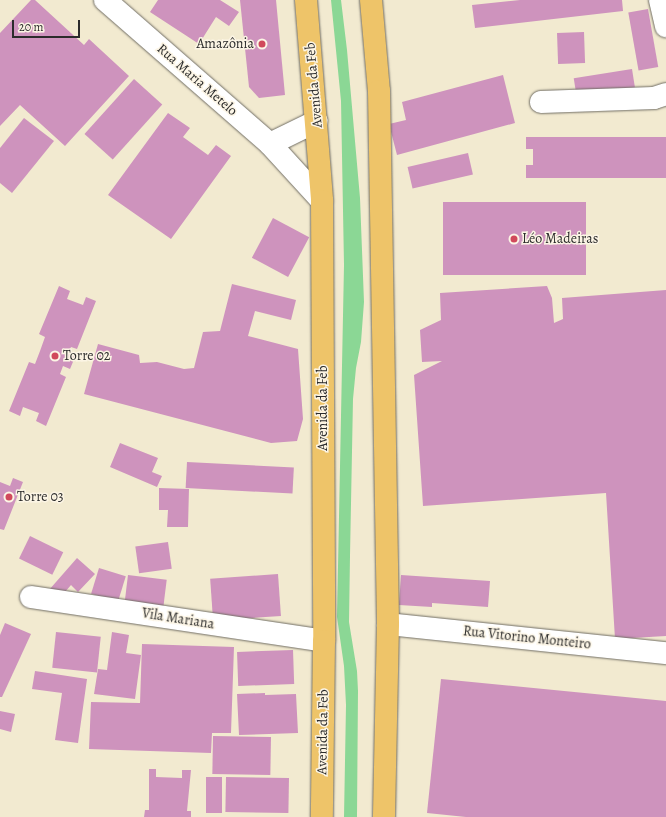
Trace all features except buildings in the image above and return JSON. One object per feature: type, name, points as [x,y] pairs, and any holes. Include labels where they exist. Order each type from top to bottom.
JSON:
[{"type":"main road","name":"Avenida da Feb","points":[[306,0],[317,121],[322,201],[324,641],[322,817]]},
{"type":"main road","points":[[371,0],[379,91],[388,624],[384,817]]},
{"type":"street","name":"Rua Maria Metelo","points":[[105,0],[270,144],[322,201]]},
{"type":"street","points":[[660,0],[666,26]]},
{"type":"street","points":[[541,102],[654,98],[666,94]]},
{"type":"street","points":[[270,144],[317,121]]},
{"type":"street","name":"Vila Mariana","points":[[31,597],[324,641]]},
{"type":"street","name":"Rua Vitorino Monteiro","points":[[388,624],[666,653]]},
{"type":"green space","points":[[331,0],[341,0],[347,50],[360,198],[364,302],[361,342],[356,368],[353,399],[349,622],[357,671],[358,691],[357,817],[344,817],[346,705],[344,666],[337,617],[344,265],[341,101]]},
{"type":"place","name":"Amazônia","points":[[262,44]]},
{"type":"place","name":"Léo Madeiras","points":[[514,239]]},
{"type":"place","name":"Torre 02","points":[[55,356]]},
{"type":"place","name":"Torre 03","points":[[9,497]]}]
